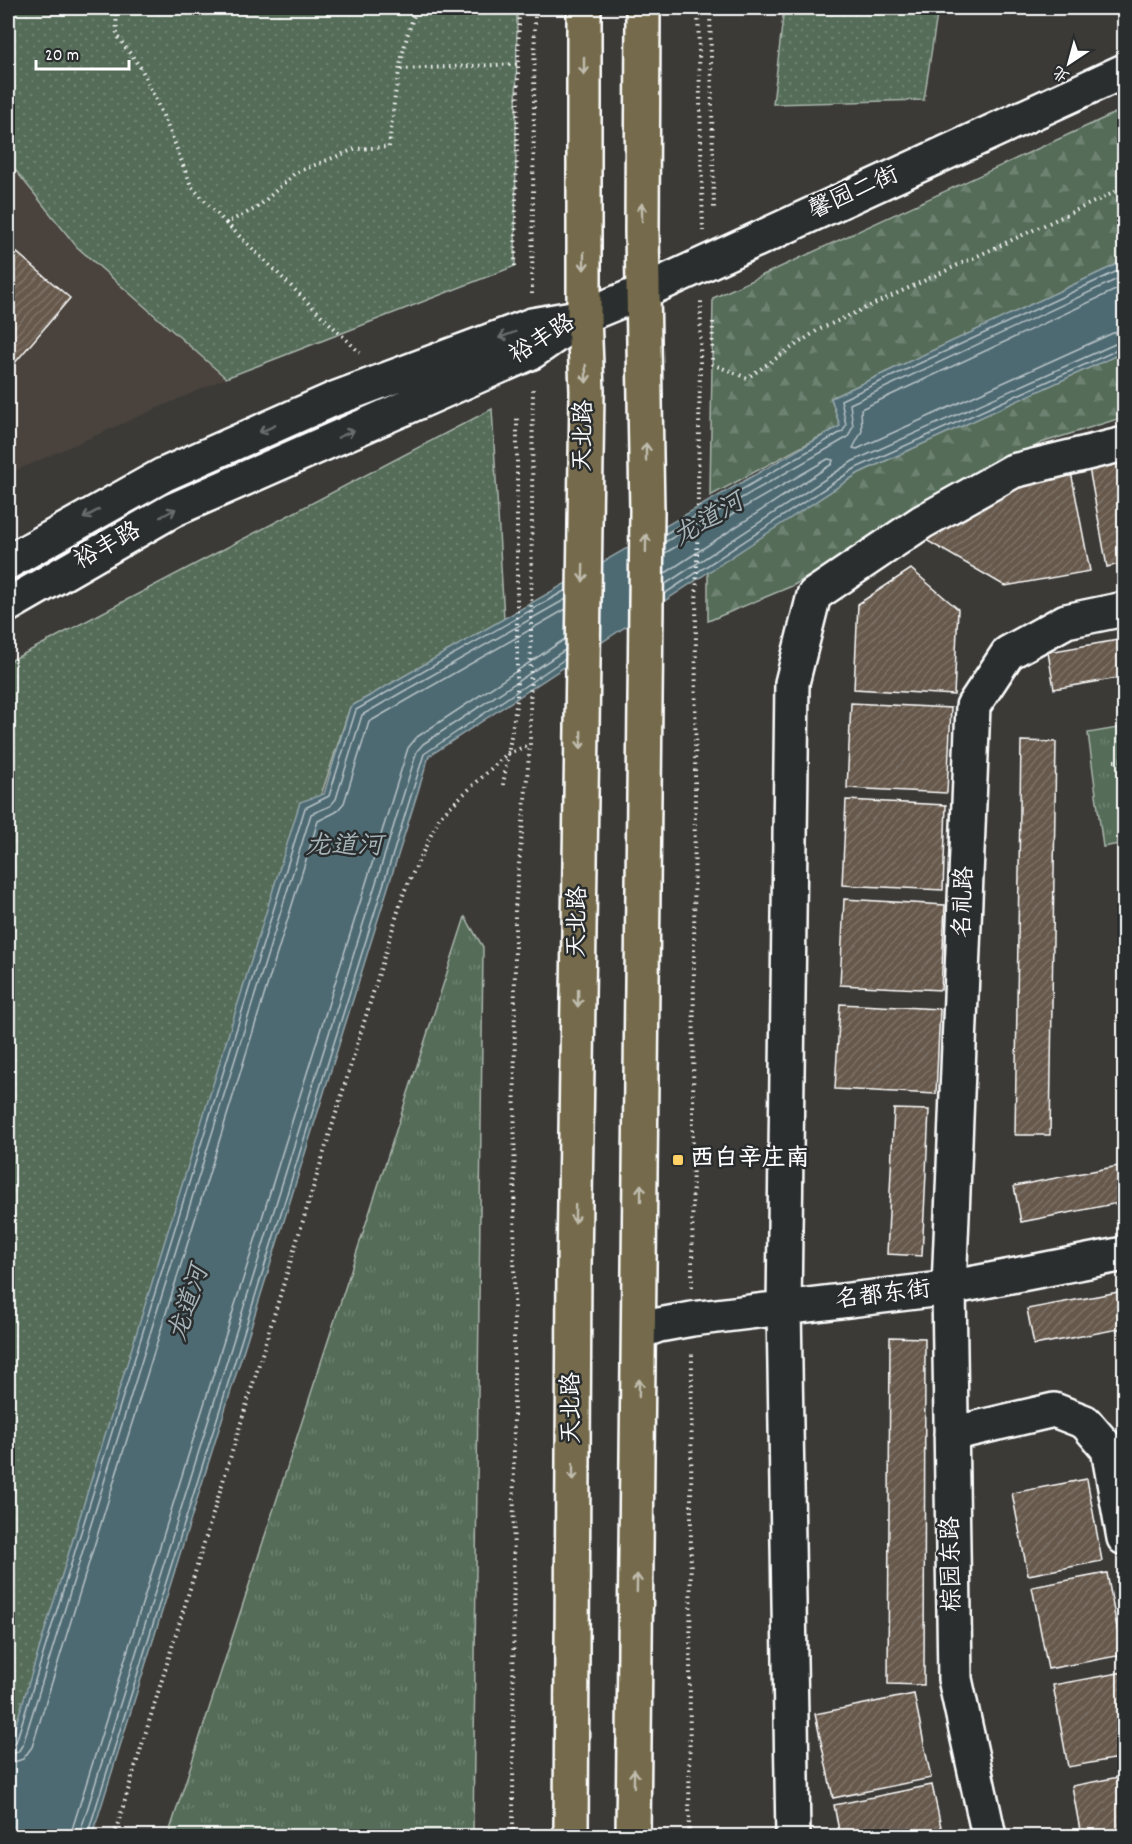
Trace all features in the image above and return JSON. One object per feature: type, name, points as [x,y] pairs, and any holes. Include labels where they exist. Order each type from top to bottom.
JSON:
[{"type":"main road","name":"天北路","points":[[571,1836],[583,515],[587,391],[584,316],[584,8]]},
{"type":"main road","points":[[633,1836],[647,511],[643,8]]},
{"type":"street","name":"馨园二街","points":[[584,316],[645,291],[1125,71]]},
{"type":"street","name":"裕丰路","points":[[8,605],[173,510],[584,316]]},
{"type":"street","name":"裕丰路","points":[[8,562],[163,475],[334,399],[532,339]]},
{"type":"street","points":[[793,1836],[784,1308],[792,682],[814,595],[922,522],[1013,471],[1125,444]]},
{"type":"street","name":"名礼路","points":[[949,1288],[973,706],[1008,653],[1066,621],[1125,609]]},
{"type":"street","name":"名都东街","points":[[640,1332],[659,1325],[692,1319],[949,1288],[1125,1254]]},
{"type":"street","name":"棕园东路","points":[[949,1288],[955,1679],[990,1836]]},
{"type":"street","points":[[951,1434],[1054,1410],[1085,1422],[1108,1449],[1125,1538]]},
{"type":"path","points":[[116,8],[117,36],[141,68],[170,131],[190,186],[360,353]]},
{"type":"path","points":[[226,223],[257,208],[295,172],[355,149],[389,147],[401,69],[410,25],[417,8]]},
{"type":"path","points":[[515,266],[519,8]]},
{"type":"path","points":[[513,1836],[515,908],[530,745],[535,8]]},
{"type":"path","points":[[689,1836],[696,623],[703,263],[698,8]]},
{"type":"path","points":[[710,8],[714,209]]},
{"type":"path","points":[[401,69],[518,64]]},
{"type":"path","points":[[713,322],[712,364],[747,378],[818,330],[1125,188]]},
{"type":"path","points":[[503,785],[517,700],[517,417]]},
{"type":"path","points":[[114,1836],[404,892],[440,816],[508,753],[530,745]]},
{"type":"path","points":[[1114,761],[1125,761]]},
{"type":"shaded area","points":[[8,161],[77,247],[226,378],[8,474]]},
{"type":"green space","points":[[8,8],[517,8],[515,266],[226,378],[77,247],[8,161]]},
{"type":"green space","points":[[784,8],[938,8],[924,100],[773,104]]},
{"type":"green space","points":[[1124,109],[1124,261],[831,398],[840,426],[710,496],[713,298]]},
{"type":"green space","points":[[1124,352],[1124,417],[1041,443],[792,586],[708,621],[708,569],[859,473]]},
{"type":"green space","points":[[492,409],[504,619],[350,707],[8,1751],[8,662]]},
{"type":"green space","points":[[1124,727],[1124,843],[1103,847],[1088,733]]},
{"type":"green space","points":[[465,917],[483,947],[473,1836],[168,1836]]},
{"type":"water","name":"龙道河","points":[[1124,261],[1124,352],[859,473],[429,756],[92,1836],[8,1836],[8,1750],[300,802],[324,794],[350,707],[840,426],[831,398]]},
{"type":"building","points":[[8,245],[70,298],[8,371]]},
{"type":"building","points":[[1124,461],[1124,563],[1107,567],[1089,468]]},
{"type":"building","points":[[1071,472],[1090,571],[1005,586],[926,540],[992,496]]},
{"type":"building","points":[[911,569],[958,609],[954,695],[854,689],[858,604]]},
{"type":"building","points":[[1124,639],[1124,677],[1054,689],[1048,652]]},
{"type":"building","points":[[851,703],[951,708],[947,793],[847,788]]},
{"type":"building","points":[[1021,741],[1056,742],[1050,1135],[1015,1135]]},
{"type":"building","points":[[846,800],[946,805],[943,890],[842,885]]},
{"type":"building","points":[[844,899],[945,905],[941,990],[840,985]]},
{"type":"building","points":[[840,1004],[940,1009],[936,1094],[835,1089]]},
{"type":"building","points":[[894,1109],[929,1110],[922,1256],[887,1254]]},
{"type":"building","points":[[1124,1165],[1124,1202],[1021,1222],[1014,1186]]},
{"type":"building","points":[[1124,1291],[1124,1328],[1034,1345],[1027,1309]]},
{"type":"building","points":[[890,1337],[925,1338],[924,1685],[888,1684]]},
{"type":"building","points":[[1087,1479],[1102,1561],[1028,1575],[1012,1493]]},
{"type":"building","points":[[1107,1573],[1122,1655],[1048,1669],[1032,1587]]},
{"type":"building","points":[[1124,1672],[1124,1757],[1068,1767],[1053,1685]]},
{"type":"building","points":[[914,1694],[931,1778],[833,1798],[815,1714]]},
{"type":"building","points":[[1124,1776],[1124,1836],[1081,1836],[1072,1786]]},
{"type":"building","points":[[932,1785],[943,1836],[840,1836],[834,1805]]},
{"type":"place","name":"西白辛庄南","points":[[678,1160]]}]
